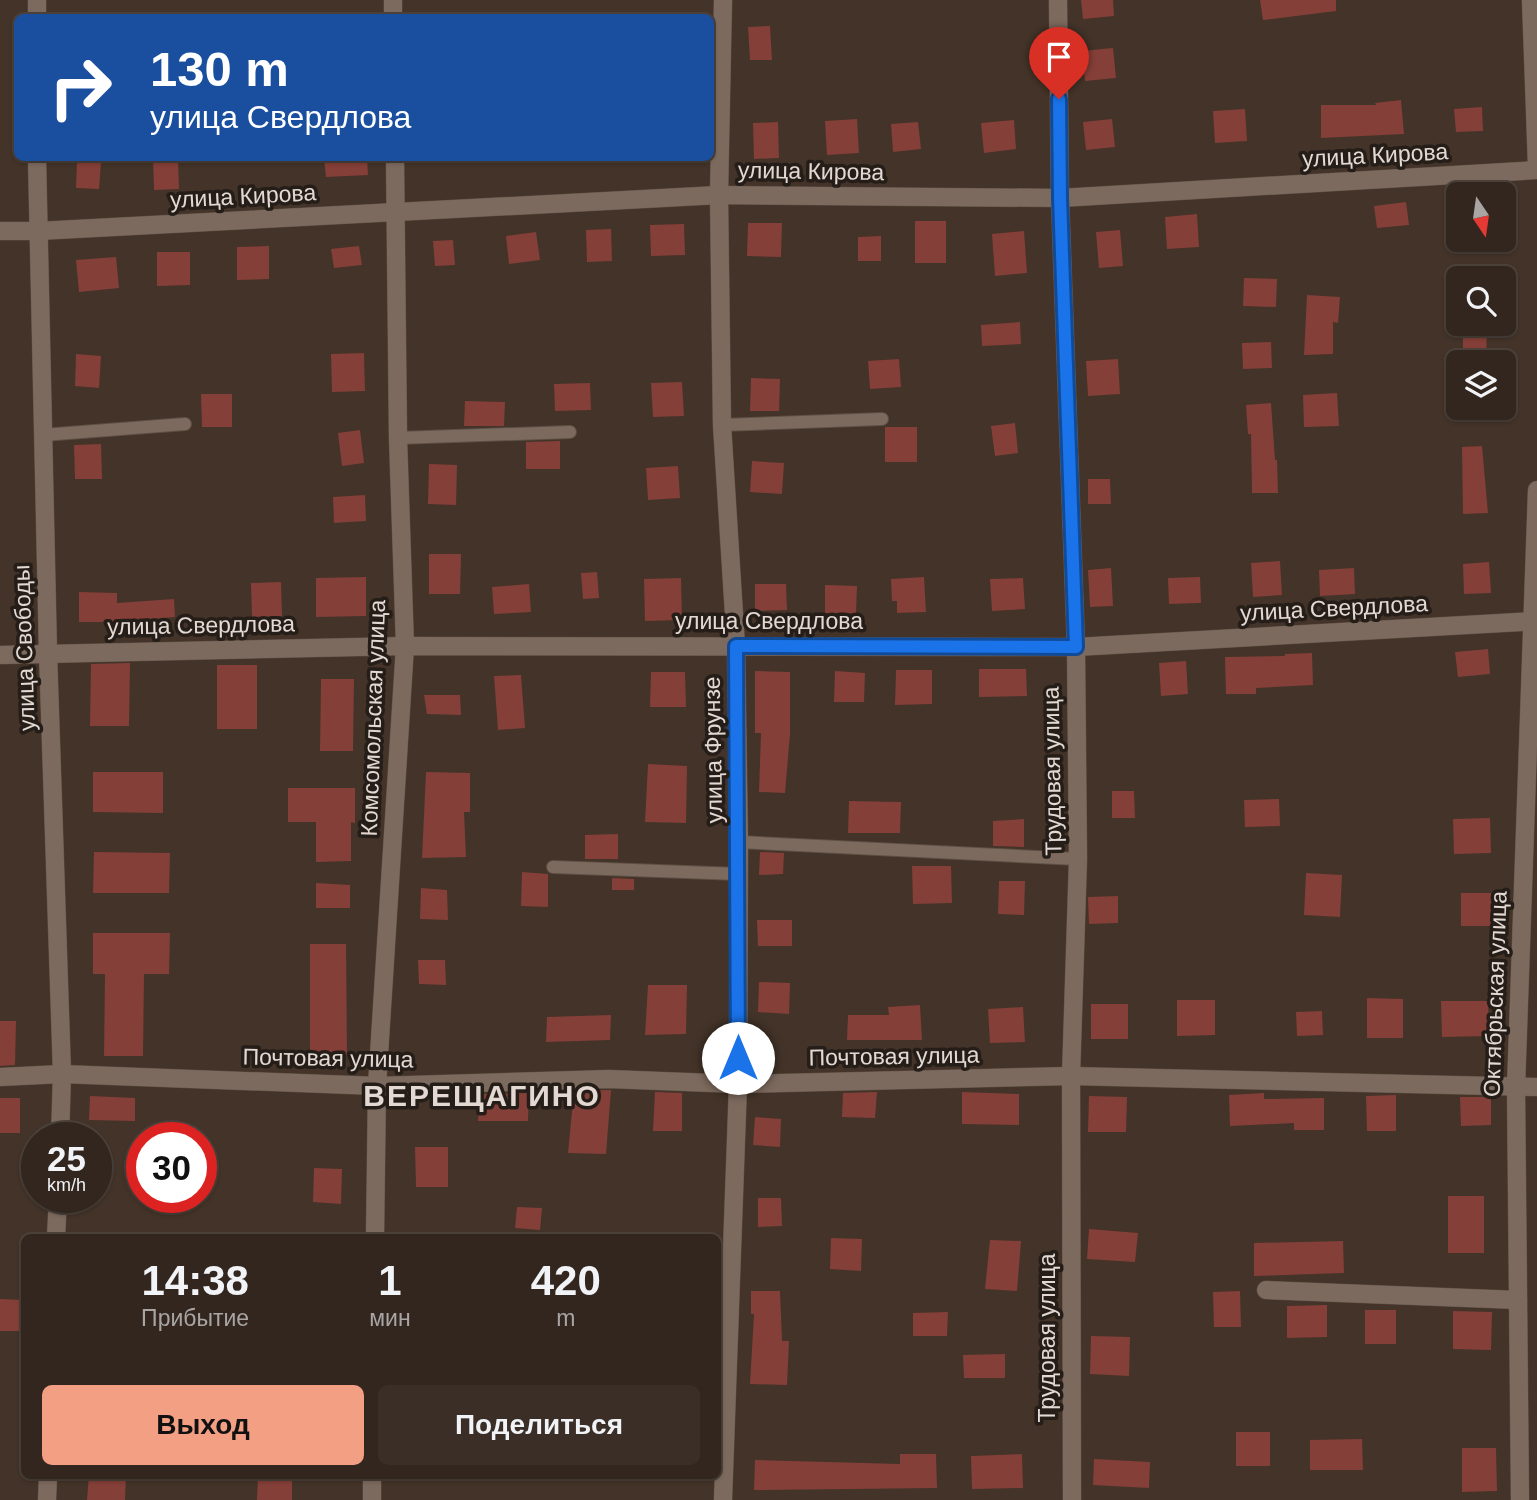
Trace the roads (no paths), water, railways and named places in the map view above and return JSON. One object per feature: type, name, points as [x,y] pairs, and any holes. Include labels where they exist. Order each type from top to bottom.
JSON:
[{"type":"street","name":"улица Фрунзе","points":[[723,0],[719,195],[722,425],[736,646],[739,842],[738,1084],[723,1500]]},
{"type":"street","name":"Трудовая улица","points":[[1058,0],[1060,198],[1076,647],[1078,859],[1071,1076],[1072,1500]]},
{"type":"street","points":[[1531,0],[1537,168]]},
{"type":"street","name":"улица Свободы","points":[[37,161],[48,653],[62,1074],[60,1122]]},
{"type":"street","name":"Комсомольская улица","points":[[375,1234],[377,1086],[405,646],[398,438],[395,161]]},
{"type":"street","name":"улица Кирова","points":[[0,231],[719,195],[1060,198],[1537,168]]},
{"type":"street","name":"Октябрьская улица","points":[[1520,1500],[1516,1087],[1537,490]]},
{"type":"street","name":"улица Свердлова","points":[[0,655],[405,646],[1076,647],[1534,621]]},
{"type":"street","name":"Почтовая улица","points":[[0,1077],[62,1074],[377,1086],[609,1079],[738,1084],[1071,1076],[1537,1087]]},
{"type":"street","points":[[56,1234],[57,1213]]},
{"type":"street","points":[[1266,1290],[1518,1300]]},
{"type":"street","points":[[47,1500],[48,1479]]},
{"type":"street","points":[[372,1479],[372,1500]]},
{"type":"lane","points":[[722,425],[882,419]]},
{"type":"lane","points":[[43,435],[185,424]]},
{"type":"lane","points":[[398,438],[570,432]]},
{"type":"lane","points":[[739,842],[1078,859]]},
{"type":"lane","points":[[553,867],[738,874]]},
{"type":"district","name":"ВЕРЕЩАГИНО","points":[[482,1095]]}]
